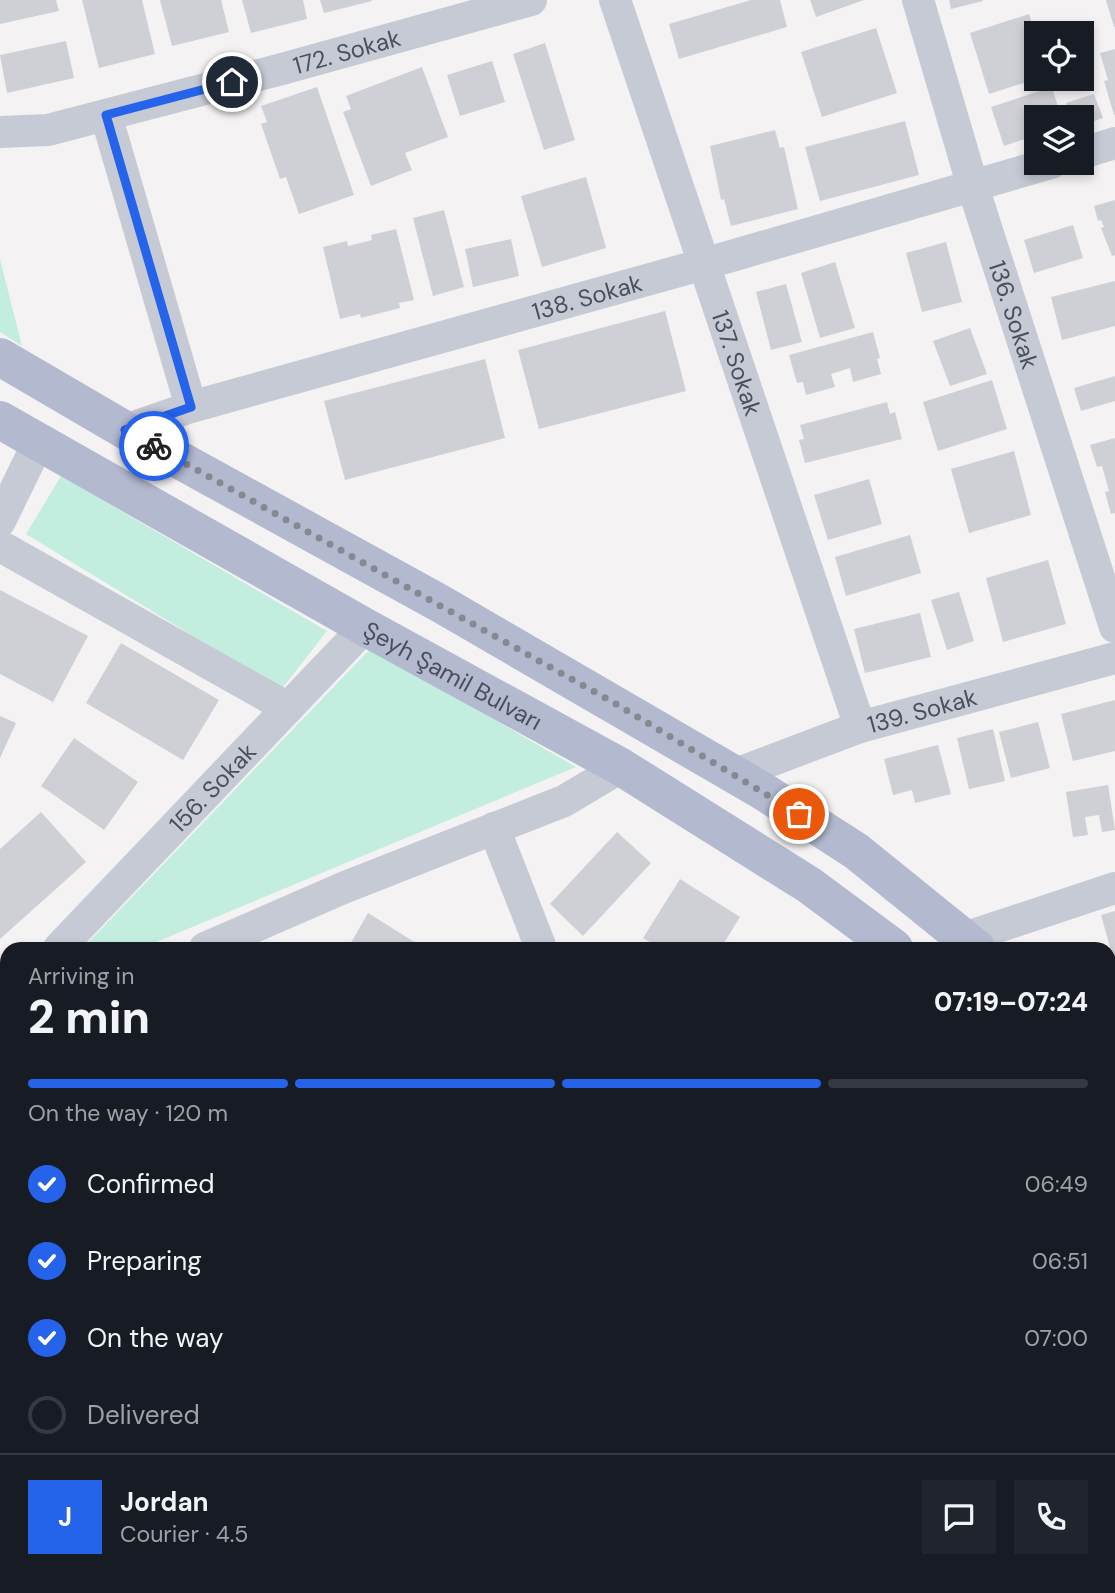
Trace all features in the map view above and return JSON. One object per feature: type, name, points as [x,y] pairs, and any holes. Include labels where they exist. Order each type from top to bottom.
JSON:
[{"type":"main road","points":[[0,357],[125,430],[441,604],[761,790],[856,851],[969,942]]},
{"type":"main road","name":"Şeyh Şamil Bulvarı","points":[[0,420],[365,627],[621,767],[809,885],[886,942]]},
{"type":"street","name":"172. Sokak","points":[[0,132],[48,130],[531,0]]},
{"type":"street","name":"137. Sokak","points":[[615,0],[860,727]]},
{"type":"street","name":"136. Sokak","points":[[918,0],[973,187],[1115,628]]},
{"type":"street","points":[[106,115],[191,407]]},
{"type":"street","points":[[1094,149],[1115,143]]},
{"type":"street","name":"138. Sokak","points":[[125,430],[191,407],[1024,171]]},
{"type":"street","points":[[0,520],[38,443]]},
{"type":"street","points":[[0,546],[288,708]]},
{"type":"street","name":"156. Sokak","points":[[65,942],[365,627]]},
{"type":"street","name":"139. Sokak","points":[[733,775],[860,727],[1115,657]]},
{"type":"street","points":[[219,942],[343,888],[564,801],[621,767]]},
{"type":"street","points":[[494,828],[539,942]]},
{"type":"street","points":[[973,942],[1115,888]]},
{"type":"green space","points":[[0,259],[22,346],[0,332]]},
{"type":"green space","points":[[61,476],[327,631],[281,690],[26,534]]},
{"type":"green space","points":[[371,648],[576,767],[156,942],[89,942]]},
{"type":"building","points":[[0,0],[56,0],[59,11],[0,24]]},
{"type":"building","points":[[82,0],[142,0],[155,54],[99,68]]},
{"type":"building","points":[[160,0],[221,0],[229,32],[172,46]]},
{"type":"building","points":[[242,0],[303,0],[307,19],[251,33]]},
{"type":"building","points":[[320,0],[372,0],[372,1],[324,13]]},
{"type":"building","points":[[751,0],[780,0],[787,27],[679,59],[669,24]]},
{"type":"building","points":[[810,0],[864,0],[816,17]]},
{"type":"building","points":[[949,0],[983,0],[983,1],[951,9]]},
{"type":"building","points":[[1106,0],[1115,0],[1115,27],[1114,27]]},
{"type":"building","points":[[1029,14],[1031,21],[1024,21],[1024,83],[989,94],[970,33]]},
{"type":"building","points":[[876,28],[897,93],[822,117],[801,52]]},
{"type":"building","points":[[66,41],[74,78],[7,93],[0,55]]},
{"type":"building","points":[[545,43],[575,140],[544,150],[513,54]]},
{"type":"building","points":[[1115,49],[1114,115],[1104,81],[1108,80],[1100,53]]},
{"type":"building","points":[[492,61],[505,102],[460,116],[447,75]]},
{"type":"building","points":[[422,67],[448,137],[405,153],[412,170],[371,186],[343,112],[351,109],[346,96]]},
{"type":"building","points":[[317,87],[354,195],[299,214],[286,177],[280,179],[261,124],[267,122],[261,106]]},
{"type":"building","points":[[1040,91],[1053,91],[1057,105],[1024,105],[1024,139],[1004,146],[991,107]]},
{"type":"building","points":[[1094,94],[1103,118],[1094,121],[1094,105],[1066,103]]},
{"type":"building","points":[[905,121],[919,175],[820,201],[805,147]]},
{"type":"building","points":[[775,130],[780,148],[784,147],[798,209],[731,226],[724,199],[721,200],[710,146]]},
{"type":"building","points":[[586,177],[606,248],[542,267],[521,196]]},
{"type":"building","points":[[1115,200],[1115,255],[1112,256],[1101,228],[1104,227],[1101,220],[1098,221],[1094,206]]},
{"type":"building","points":[[444,210],[464,287],[433,296],[413,218]]},
{"type":"building","points":[[1073,225],[1083,258],[1034,273],[1024,240]]},
{"type":"building","points":[[396,229],[414,300],[399,303],[400,308],[361,318],[360,314],[340,319],[323,247],[347,241],[348,246],[372,240],[371,235]]},
{"type":"building","points":[[511,239],[519,276],[473,287],[465,249]]},
{"type":"building","points":[[946,242],[962,302],[922,312],[906,253]]},
{"type":"building","points":[[835,262],[855,328],[820,338],[801,273]]},
{"type":"building","points":[[1115,281],[1115,326],[1062,340],[1051,297]]},
{"type":"building","points":[[786,284],[802,342],[771,350],[756,292]]},
{"type":"building","points":[[665,311],[686,391],[539,429],[518,350]]},
{"type":"building","points":[[970,328],[987,374],[950,386],[933,341]]},
{"type":"building","points":[[873,332],[881,374],[853,382],[850,368],[831,374],[835,387],[806,395],[803,382],[797,383],[789,355]]},
{"type":"building","points":[[485,359],[505,438],[345,480],[324,401]]},
{"type":"building","points":[[1115,376],[1115,401],[1081,411],[1074,388]]},
{"type":"building","points":[[992,380],[1007,429],[938,451],[923,402]]},
{"type":"building","points":[[887,402],[890,414],[895,412],[902,439],[805,463],[799,440],[804,439],[800,425]]},
{"type":"building","points":[[1115,438],[1115,513],[1111,514],[1105,492],[1109,491],[1102,466],[1097,467],[1090,445]]},
{"type":"building","points":[[1014,451],[1031,515],[969,533],[951,469]]},
{"type":"building","points":[[869,479],[882,524],[828,540],[814,495]]},
{"type":"building","points":[[910,535],[921,573],[846,596],[835,557]]},
{"type":"building","points":[[1048,560],[1066,624],[1003,642],[986,578]]},
{"type":"building","points":[[0,590],[88,636],[53,702],[0,674]]},
{"type":"building","points":[[959,592],[974,641],[947,650],[931,600]]},
{"type":"building","points":[[920,613],[931,657],[865,673],[854,629]]},
{"type":"building","points":[[121,643],[219,700],[183,760],[86,703]]},
{"type":"building","points":[[1115,700],[1115,751],[1073,761],[1061,714]]},
{"type":"building","points":[[0,716],[16,723],[0,758]]},
{"type":"building","points":[[1038,722],[1050,768],[1011,778],[999,732]]},
{"type":"building","points":[[993,729],[1005,781],[969,789],[957,738]]},
{"type":"building","points":[[74,738],[138,782],[104,830],[41,786]]},
{"type":"building","points":[[938,745],[951,794],[915,803],[912,790],[893,795],[884,759]]},
{"type":"building","points":[[1108,785],[1115,830],[1102,832],[1099,815],[1085,817],[1088,835],[1073,837],[1066,792]]},
{"type":"building","points":[[41,812],[86,862],[0,939],[0,849]]},
{"type":"building","points":[[617,832],[651,863],[583,936],[550,904]]},
{"type":"building","points":[[680,879],[740,917],[725,942],[650,942],[643,938]]},
{"type":"building","points":[[1115,911],[1115,942],[1109,942],[1101,915]]},
{"type":"building","points":[[368,913],[414,942],[351,942]]},
{"type":"way so far","points":[[154,446],[441,604],[611,701],[799,814]]},
{"type":"route","points":[[154,446],[125,430],[191,407],[106,115],[232,82]]}]
